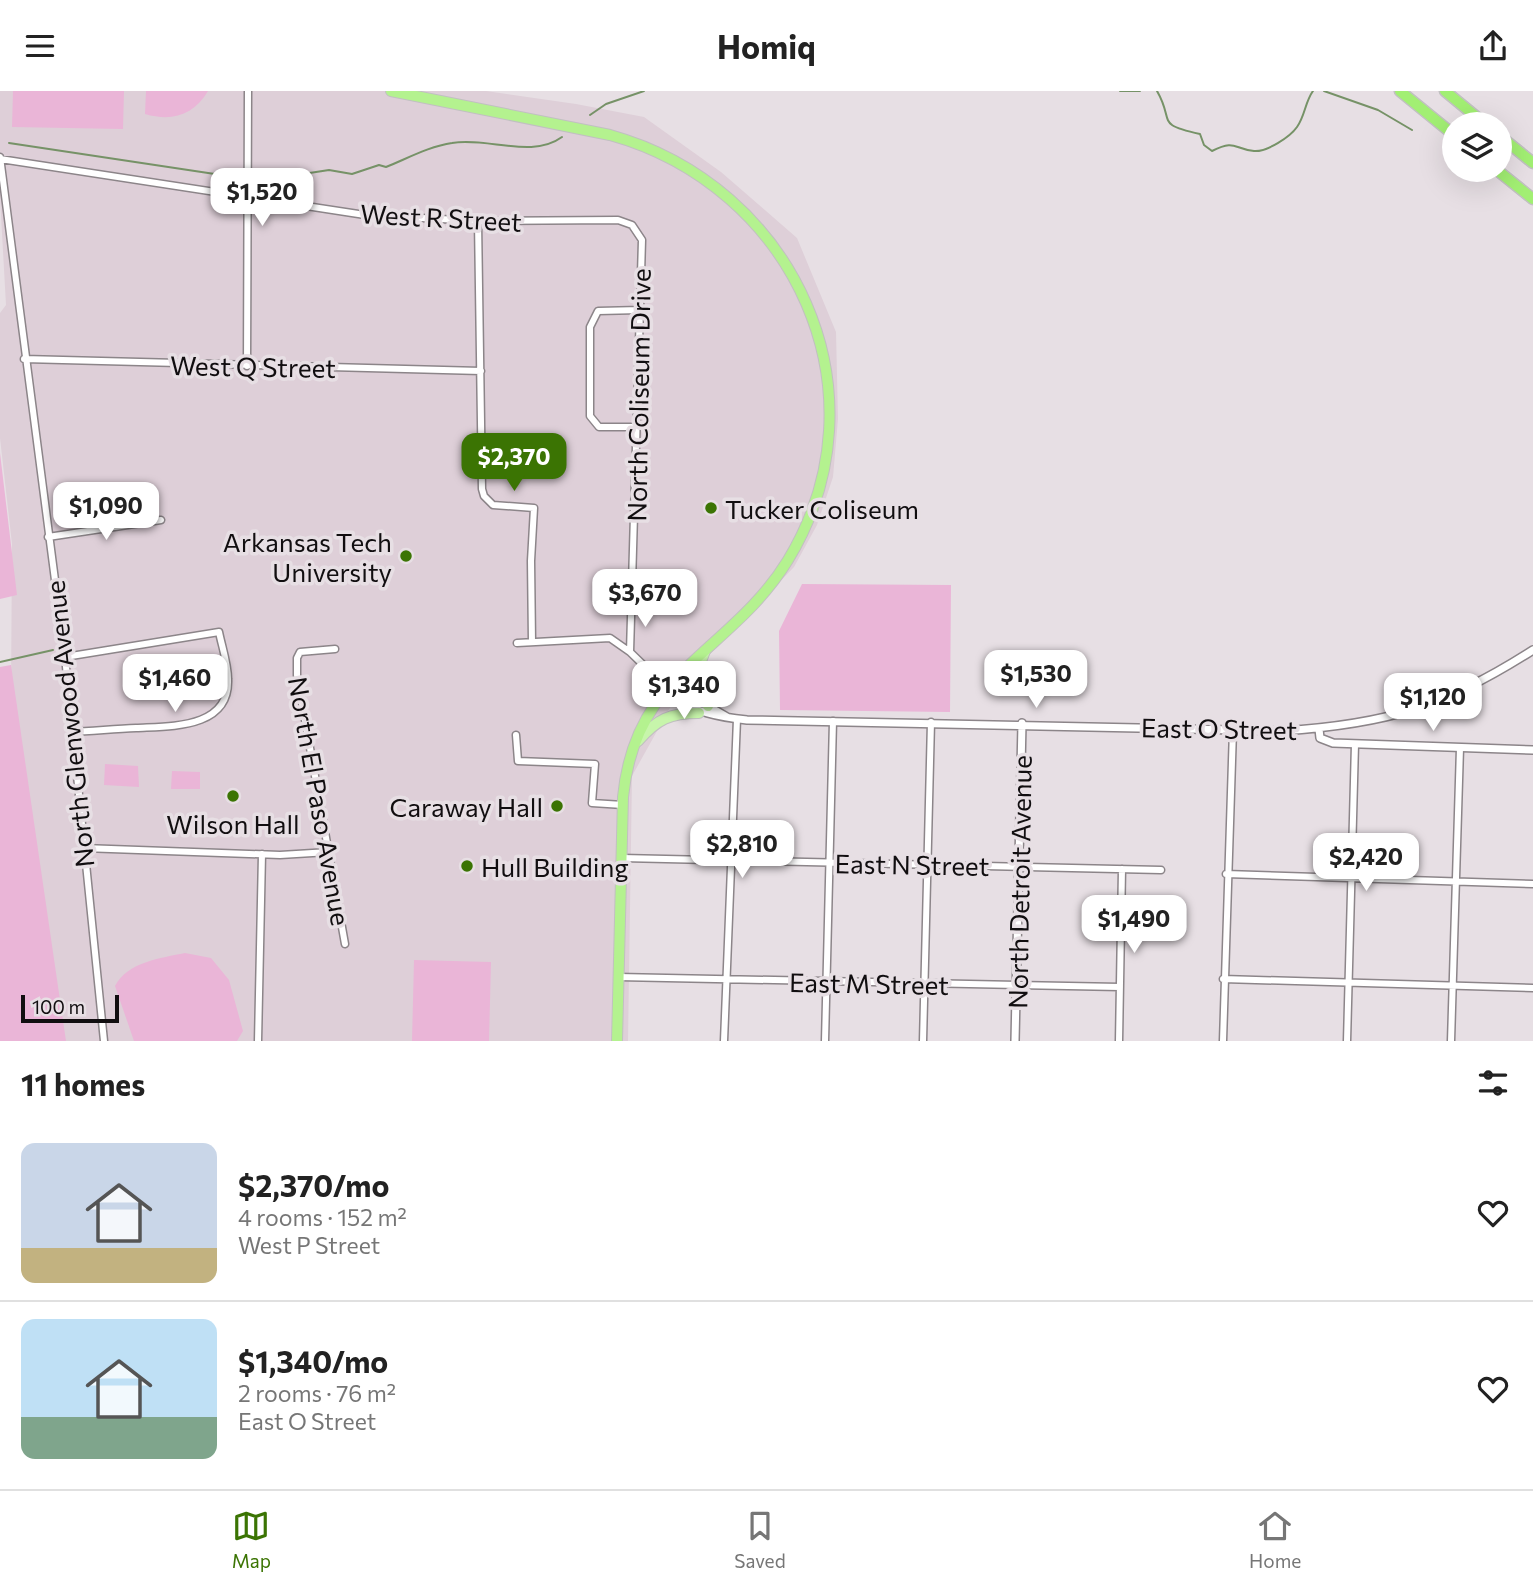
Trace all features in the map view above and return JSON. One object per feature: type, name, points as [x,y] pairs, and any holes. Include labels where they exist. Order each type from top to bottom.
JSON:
[{"type":"highway","points":[[391,91],[610,135],[644,145],[682,164],[735,201],[784,259],[804,295],[818,334],[828,413],[826,454],[804,526],[787,560],[747,612],[666,687],[654,705],[634,747],[625,779],[623,805],[617,1041]]},
{"type":"highway","points":[[1400,91],[1442,125]]},
{"type":"highway","points":[[1445,91],[1470,112]]},
{"type":"highway","points":[[1512,146],[1533,163]]},
{"type":"highway","points":[[1512,182],[1533,199]]},
{"type":"main road","points":[[707,647],[697,677],[700,691],[708,706]]},
{"type":"main road","points":[[654,705],[655,690],[650,673],[678,674]]},
{"type":"main road","points":[[634,747],[649,728],[666,716],[699,713]]},
{"type":"street","points":[[247,366],[248,91]]},
{"type":"street","name":"West R Street","points":[[0,158],[365,215],[478,221],[618,220],[632,225]]},
{"type":"street","name":"North Glenwood Avenue","points":[[0,158],[24,359],[65,657],[104,1041]]},
{"type":"street","points":[[478,221],[484,496],[493,505],[534,508],[531,561],[532,642]]},
{"type":"street","name":"North Coliseum Drive","points":[[630,652],[642,240],[632,225]]},
{"type":"street","points":[[638,427],[599,427],[592,420],[590,327],[598,311],[640,310]]},
{"type":"street","name":"West Q Street","points":[[24,359],[481,371]]},
{"type":"street","points":[[48,537],[161,520]]},
{"type":"street","points":[[65,657],[219,632],[229,681],[224,699],[214,714],[177,727],[71,733]]},
{"type":"street","points":[[517,643],[610,638],[630,652],[666,687]]},
{"type":"street","name":"North El Paso Avenue","points":[[335,649],[300,652],[297,658],[297,675],[345,944]]},
{"type":"street","points":[[1319,729],[1380,720],[1421,708],[1468,688],[1533,650]]},
{"type":"street","name":"East O Street","points":[[727,717],[677,688],[666,687],[670,697],[699,713],[737,719],[1022,723],[1233,730],[1319,729],[1320,738],[1327,742],[1533,750]]},
{"type":"street","points":[[724,1041],[729,860],[737,719]]},
{"type":"street","points":[[825,1041],[833,721]]},
{"type":"street","points":[[923,1041],[931,722]]},
{"type":"street","name":"North Detroit Avenue","points":[[1015,1041],[1021,867],[1022,723]]},
{"type":"street","points":[[1223,1041],[1226,874],[1233,730]]},
{"type":"street","points":[[516,735],[518,761],[595,764],[592,803],[623,805]]},
{"type":"street","points":[[1347,1041],[1355,744]]},
{"type":"street","points":[[1451,1041],[1460,748]]},
{"type":"street","points":[[83,848],[262,854],[329,852]]},
{"type":"street","points":[[258,1041],[262,854]]},
{"type":"street","name":"East N Street","points":[[622,858],[1161,870]]},
{"type":"street","points":[[1119,1041],[1122,869]]},
{"type":"street","points":[[1226,874],[1533,884]]},
{"type":"street","name":"East M Street","points":[[618,977],[1120,987]]},
{"type":"street","points":[[1223,979],[1533,988]]},
{"type":"shaded area","name":"Arkansas Tech University","points":[[0,91],[486,91],[576,104],[644,117],[721,172],[797,238],[836,332],[838,419],[833,477],[817,525],[794,567],[686,679],[632,776],[628,1041],[37,1041],[11,693],[12,544],[0,438],[0,313],[6,305],[0,197]]},
{"type":"shaded area","points":[[13,91],[124,91],[123,129],[12,127]]},
{"type":"shaded area","points":[[146,91],[208,91],[189,111],[173,117],[164,117],[145,114]]},
{"type":"shaded area","points":[[0,453],[17,595],[0,599]]},
{"type":"shaded area","points":[[802,584],[951,585],[950,712],[780,710],[779,631]]},
{"type":"shaded area","points":[[11,665],[66,1041],[0,1041],[0,667]]},
{"type":"shaded area","points":[[105,764],[138,766],[139,787],[104,785]]},
{"type":"shaded area","points":[[172,771],[200,772],[200,789],[171,789]]},
{"type":"shaded area","points":[[185,953],[211,958],[229,980],[243,1031],[237,1041],[134,1041],[115,986],[120,978],[136,966]]},
{"type":"shaded area","points":[[414,960],[491,962],[489,1041],[412,1041]]},
{"type":"waterway","points":[[590,115],[606,104],[644,91]]},
{"type":"waterway","points":[[1120,91],[1140,91]]},
{"type":"waterway","points":[[1157,91],[1171,124],[1200,134],[1204,145],[1212,151],[1230,145],[1259,151],[1278,143],[1297,127],[1313,91]]},
{"type":"waterway","points":[[1324,91],[1378,110],[1412,130]]},
{"type":"waterway","points":[[254,175],[276,169],[303,174],[329,170],[352,174],[379,165],[386,167],[452,143],[524,147],[550,143],[562,137]]},
{"type":"waterway","points":[[9,143],[228,176]]},
{"type":"waterway","points":[[0,662],[53,650]]},
{"type":"place","name":"Tucker Coliseum","points":[[711,508]]},
{"type":"place","name":"Arkansas Tech University","points":[[406,556]]},
{"type":"place","name":"Wilson Hall","points":[[233,796]]},
{"type":"place","name":"Caraway Hall","points":[[557,806]]},
{"type":"place","name":"Hull Building","points":[[467,866]]}]
